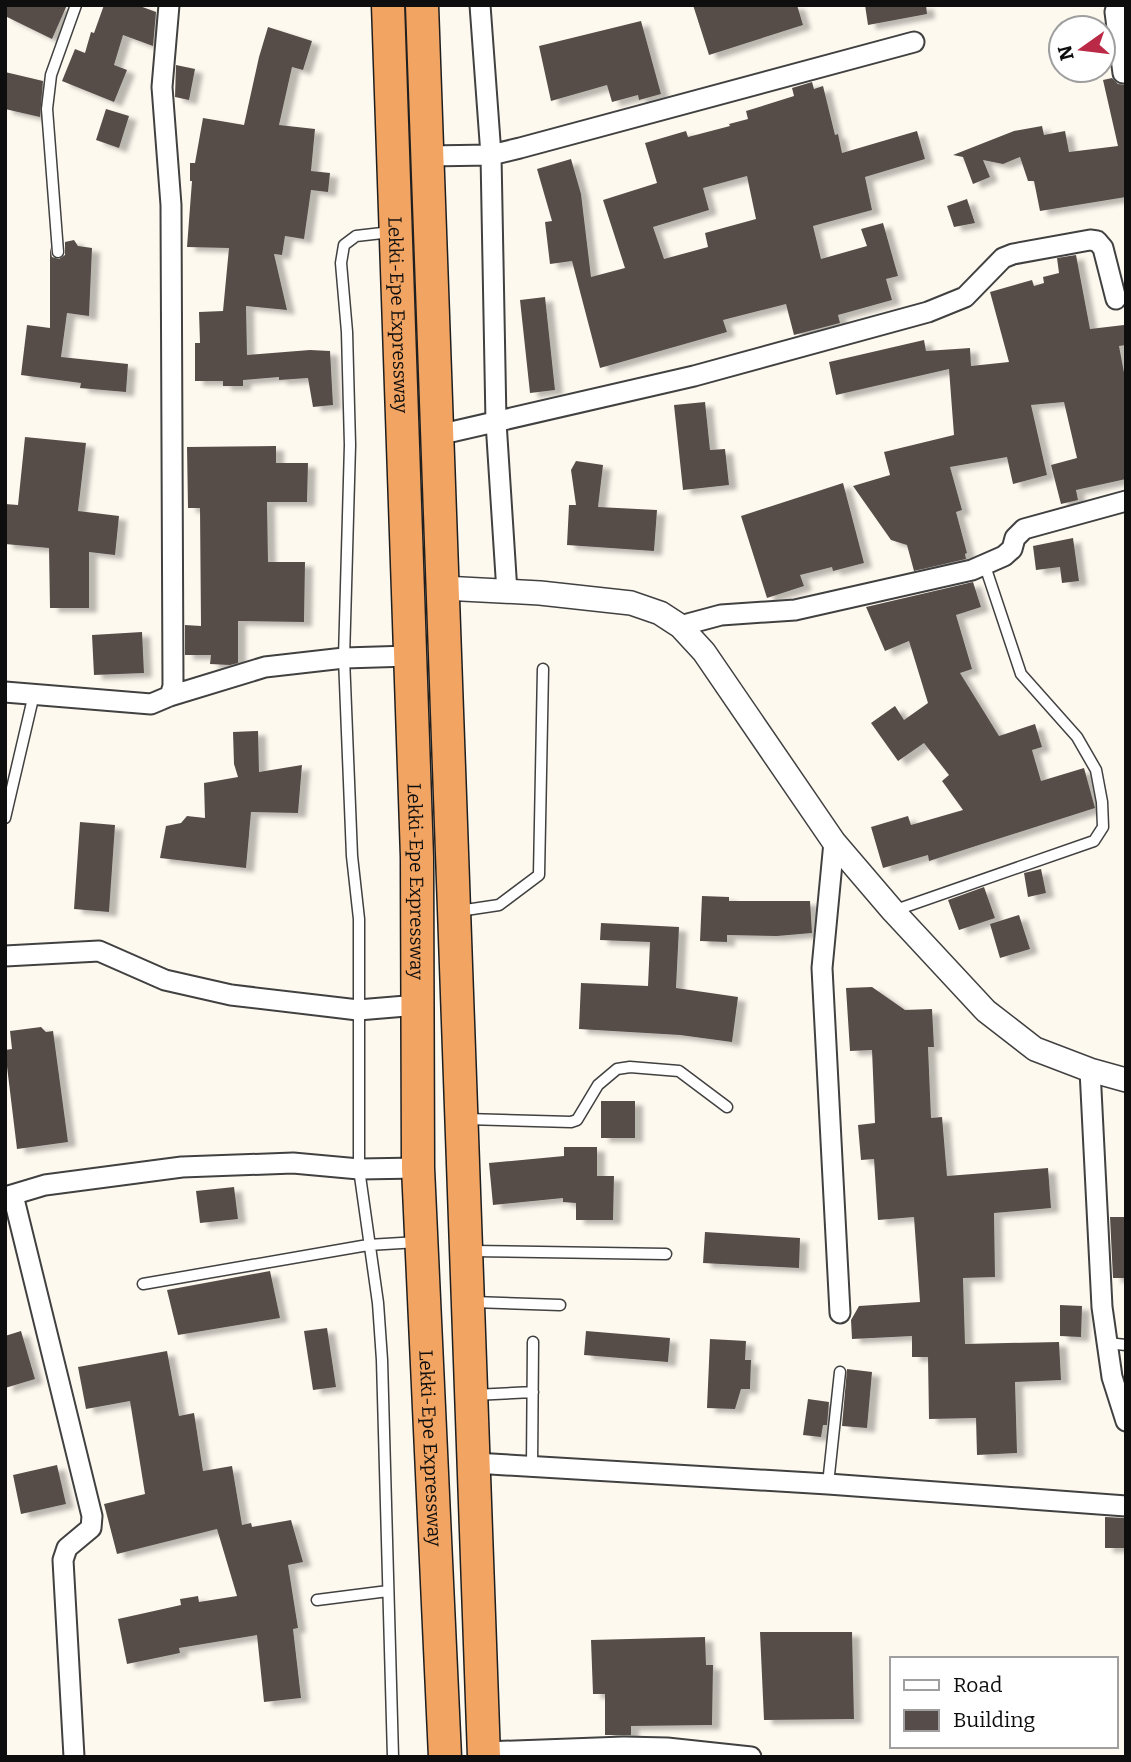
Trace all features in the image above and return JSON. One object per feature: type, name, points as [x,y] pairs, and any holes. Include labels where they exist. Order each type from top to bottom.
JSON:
[{"type":"highway","name":"Lekki-Epe Expressway","points":[[388,5],[417,857],[418,1168],[445,1757]]},
{"type":"highway","name":"Lekki-Epe Expressway","points":[[422,5],[484,1755]]},
{"type":"street","points":[[170,5],[162,87],[171,205],[173,686],[170,695]]},
{"type":"street","points":[[480,5],[491,155],[496,422],[507,592]]},
{"type":"street","points":[[1117,5],[1115,12],[1123,73]]},
{"type":"street","points":[[427,156],[491,155],[914,41]]},
{"type":"street","points":[[438,435],[694,376],[928,312],[965,297],[1003,258],[1013,254],[1097,241],[1103,248],[1116,299]]},
{"type":"street","points":[[680,626],[721,615],[795,610],[985,566],[1012,549],[1015,538],[1024,530],[1126,501]]},
{"type":"street","points":[[443,588],[631,603],[660,612],[680,626],[704,652],[834,842],[892,911],[986,1011],[1035,1049],[1090,1070],[1126,1080]]},
{"type":"street","points":[[5,692],[150,704],[170,695],[265,667],[344,658],[410,656]]},
{"type":"street","points":[[834,842],[822,968],[840,1313]]},
{"type":"street","points":[[5,956],[99,951],[165,980],[231,995],[358,1010],[418,1005]]},
{"type":"street","points":[[1090,1070],[1102,1307],[1116,1344],[1112,1377],[1126,1421]]},
{"type":"street","points":[[74,1757],[64,1560],[67,1548],[91,1528],[92,1517],[9,1196],[45,1185],[183,1167],[293,1163],[359,1169],[418,1168]]},
{"type":"street","points":[[474,1464],[828,1484],[1126,1506]]},
{"type":"street","points":[[484,1755],[624,1747],[667,1748],[751,1757]]},
{"type":"lane","points":[[58,252],[47,109],[51,75],[76,5]]},
{"type":"lane","points":[[393,1757],[382,1360],[359,1169],[359,919],[352,856],[344,658],[350,445],[347,331],[341,263],[344,245],[356,236],[395,232]]},
{"type":"lane","points":[[892,911],[1094,841],[1103,827],[1096,770],[1077,737],[1021,674],[985,566]]},
{"type":"lane","points":[[455,911],[499,905],[539,875],[543,670]]},
{"type":"lane","points":[[5,818],[34,694]]},
{"type":"lane","points":[[462,1119],[571,1122],[577,1120],[598,1085],[617,1069],[630,1067],[679,1071],[727,1107]]},
{"type":"lane","points":[[143,1284],[368,1245],[422,1242]]},
{"type":"lane","points":[[467,1251],[666,1254]]},
{"type":"lane","points":[[469,1302],[560,1305]]},
{"type":"lane","points":[[531,1466],[533,1342]]},
{"type":"lane","points":[[828,1484],[840,1372]]},
{"type":"lane","points":[[472,1395],[533,1392]]},
{"type":"lane","points":[[317,1600],[388,1591]]},
{"type":"building","points":[[5,5],[67,5],[52,39],[5,16]]},
{"type":"building","points":[[104,5],[137,5],[156,12],[153,46],[123,35],[114,65],[127,70],[114,102],[62,81],[75,49],[85,53],[91,32],[94,33]]},
{"type":"building","points":[[693,5],[797,5],[803,25],[709,55]]},
{"type":"building","points":[[865,5],[926,5],[927,14],[868,25]]},
{"type":"building","points":[[641,21],[661,94],[639,100],[638,95],[612,102],[607,85],[551,101],[539,46]]},
{"type":"building","points":[[268,27],[312,41],[303,70],[292,67],[279,125],[315,129],[311,171],[330,173],[328,192],[311,190],[304,239],[285,236],[282,255],[274,254],[287,310],[246,306],[247,355],[330,351],[333,405],[313,407],[308,378],[243,380],[243,386],[223,386],[223,381],[195,381],[195,343],[200,343],[199,312],[223,311],[229,248],[187,247],[192,181],[190,163],[195,163],[203,118],[244,125]]},
{"type":"building","points":[[176,65],[195,69],[189,100],[175,97]]},
{"type":"building","points":[[5,72],[43,81],[40,117],[5,109]]},
{"type":"building","points":[[812,82],[814,89],[823,86],[842,153],[917,131],[925,159],[865,177],[872,210],[813,226],[821,259],[867,246],[861,229],[883,223],[898,276],[886,279],[892,300],[838,315],[840,323],[794,335],[786,304],[723,320],[727,332],[600,368],[572,261],[550,264],[545,222],[552,221],[537,169],[571,159],[581,194],[591,277],[625,268],[603,200],[657,183],[645,143],[686,131],[688,137],[730,126],[729,124],[748,119],[746,111],[794,96],[792,88]],"holes":[[[747,176],[756,219],[705,233],[708,247],[664,259],[653,227],[709,210],[703,188]]]},
{"type":"building","points":[[1117,83],[1126,85],[1126,197],[1040,211],[1034,181],[1028,181],[1020,157],[1003,164],[983,160],[990,177],[973,184],[963,157],[953,155],[1014,131],[1042,126],[1044,135],[1065,131],[1069,152],[1118,146],[1104,84]]},
{"type":"building","points":[[106,109],[129,116],[119,148],[96,140]]},
{"type":"building","points":[[967,199],[975,223],[954,227],[947,206]]},
{"type":"building","points":[[74,240],[78,246],[92,248],[89,316],[67,313],[61,357],[128,364],[126,392],[80,388],[81,383],[21,375],[27,325],[50,328],[50,247],[52,257],[59,259],[65,255],[65,242]]},
{"type":"building","points":[[1076,255],[1090,329],[1124,325],[1126,345],[1119,346],[1126,383],[1126,479],[1076,490],[1078,500],[1061,504],[1051,465],[1077,458],[1064,402],[1031,405],[1047,475],[1013,484],[1007,457],[950,467],[962,510],[956,512],[967,553],[966,559],[914,571],[907,545],[891,540],[853,486],[890,475],[884,452],[954,435],[949,369],[836,395],[829,362],[924,340],[926,351],[970,348],[971,366],[1009,362],[990,292],[1032,280],[1034,286],[1044,283],[1043,277],[1059,273],[1057,258]]},
{"type":"building","points":[[545,297],[555,390],[530,393],[520,300]]},
{"type":"building","points":[[705,402],[710,450],[725,449],[729,485],[683,490],[674,405]]},
{"type":"building","points":[[25,437],[86,443],[78,511],[119,516],[115,555],[89,552],[89,608],[50,608],[49,548],[5,544],[5,504],[18,505]]},
{"type":"building","points":[[276,446],[276,463],[308,463],[307,502],[267,502],[268,562],[305,562],[304,622],[238,621],[238,663],[210,664],[211,655],[185,655],[185,625],[201,626],[200,508],[188,508],[187,447]]},
{"type":"building","points":[[576,461],[603,465],[598,507],[657,510],[654,551],[567,545],[569,505],[576,505],[571,470]]},
{"type":"building","points":[[843,483],[864,563],[833,571],[832,567],[800,575],[804,586],[767,598],[741,516]]},
{"type":"building","points":[[1073,538],[1079,581],[1062,583],[1060,567],[1036,570],[1033,546]]},
{"type":"building","points":[[973,582],[981,607],[956,615],[972,669],[960,673],[999,736],[1035,724],[1042,747],[1032,750],[1041,781],[1084,768],[1095,808],[929,861],[928,855],[883,868],[871,827],[908,816],[911,825],[963,810],[942,781],[949,775],[924,743],[898,761],[871,723],[895,706],[904,720],[928,703],[909,641],[885,651],[866,607]]},
{"type":"building","points":[[142,632],[144,673],[94,675],[92,635]]},
{"type":"building","points":[[258,731],[259,772],[302,765],[298,813],[251,812],[246,868],[160,858],[166,826],[181,823],[187,816],[205,818],[204,783],[238,777],[234,764],[233,732]]},
{"type":"building","points":[[80,822],[115,825],[109,912],[74,909]]},
{"type":"building","points":[[1041,869],[1046,893],[1028,897],[1024,873]]},
{"type":"building","points":[[984,887],[995,918],[959,930],[948,900]]},
{"type":"building","points":[[702,896],[729,897],[729,901],[810,901],[812,933],[777,936],[727,935],[727,942],[700,941]]},
{"type":"building","points":[[1019,915],[1030,949],[1000,958],[990,924]]},
{"type":"building","points":[[601,923],[679,927],[676,988],[738,997],[732,1042],[680,1035],[579,1029],[581,983],[648,986],[650,942],[600,940]]},
{"type":"building","points":[[872,987],[905,1010],[932,1009],[934,1047],[928,1047],[931,1118],[942,1117],[947,1176],[1048,1168],[1051,1208],[994,1213],[995,1277],[963,1278],[965,1344],[1059,1342],[1061,1380],[1015,1382],[1017,1453],[977,1455],[976,1418],[929,1419],[928,1357],[912,1357],[912,1336],[852,1339],[851,1320],[859,1306],[920,1302],[914,1217],[878,1220],[874,1159],[861,1160],[858,1125],[875,1123],[872,1050],[850,1051],[846,988]]},
{"type":"building","points":[[41,1027],[46,1032],[53,1031],[68,1142],[17,1149],[5,1050],[12,1049],[10,1031]]},
{"type":"building","points":[[601,1101],[635,1101],[635,1138],[601,1138]]},
{"type":"building","points":[[564,1147],[597,1147],[597,1176],[614,1176],[613,1220],[576,1220],[576,1203],[563,1202],[563,1198],[493,1205],[489,1163],[564,1156]]},
{"type":"building","points":[[234,1187],[238,1219],[200,1223],[196,1191]]},
{"type":"building","points":[[1110,1217],[1126,1217],[1126,1278],[1113,1278]]},
{"type":"building","points":[[705,1232],[800,1238],[799,1268],[703,1263]]},
{"type":"building","points":[[270,1271],[280,1318],[178,1335],[167,1290]]},
{"type":"building","points":[[1060,1305],[1082,1306],[1081,1337],[1060,1336]]},
{"type":"building","points":[[327,1328],[336,1387],[313,1390],[304,1331]]},
{"type":"building","points":[[21,1331],[35,1379],[5,1388],[5,1336]]},
{"type":"building","points":[[586,1331],[670,1338],[668,1362],[584,1355]]},
{"type":"building","points":[[710,1339],[746,1341],[745,1360],[751,1360],[750,1389],[741,1389],[735,1409],[707,1408]]},
{"type":"building","points":[[167,1351],[179,1416],[194,1413],[203,1471],[232,1466],[242,1525],[251,1523],[252,1527],[291,1520],[303,1562],[288,1565],[298,1628],[293,1629],[301,1698],[264,1702],[257,1635],[179,1648],[180,1653],[127,1664],[118,1619],[181,1605],[180,1599],[198,1596],[199,1602],[237,1596],[217,1529],[117,1554],[104,1504],[145,1494],[130,1401],[86,1409],[78,1367]]},
{"type":"building","points":[[847,1369],[872,1372],[867,1428],[842,1426]]},
{"type":"building","points":[[808,1399],[829,1402],[827,1425],[823,1425],[821,1437],[803,1435]]},
{"type":"building","points":[[57,1465],[66,1504],[21,1514],[13,1475]]},
{"type":"building","points":[[1105,1517],[1126,1518],[1126,1548],[1105,1548]]},
{"type":"building","points":[[760,1632],[852,1632],[854,1719],[764,1720]]},
{"type":"building","points":[[705,1637],[706,1665],[713,1665],[712,1725],[631,1726],[631,1735],[605,1735],[605,1694],[593,1694],[591,1640]]}]
